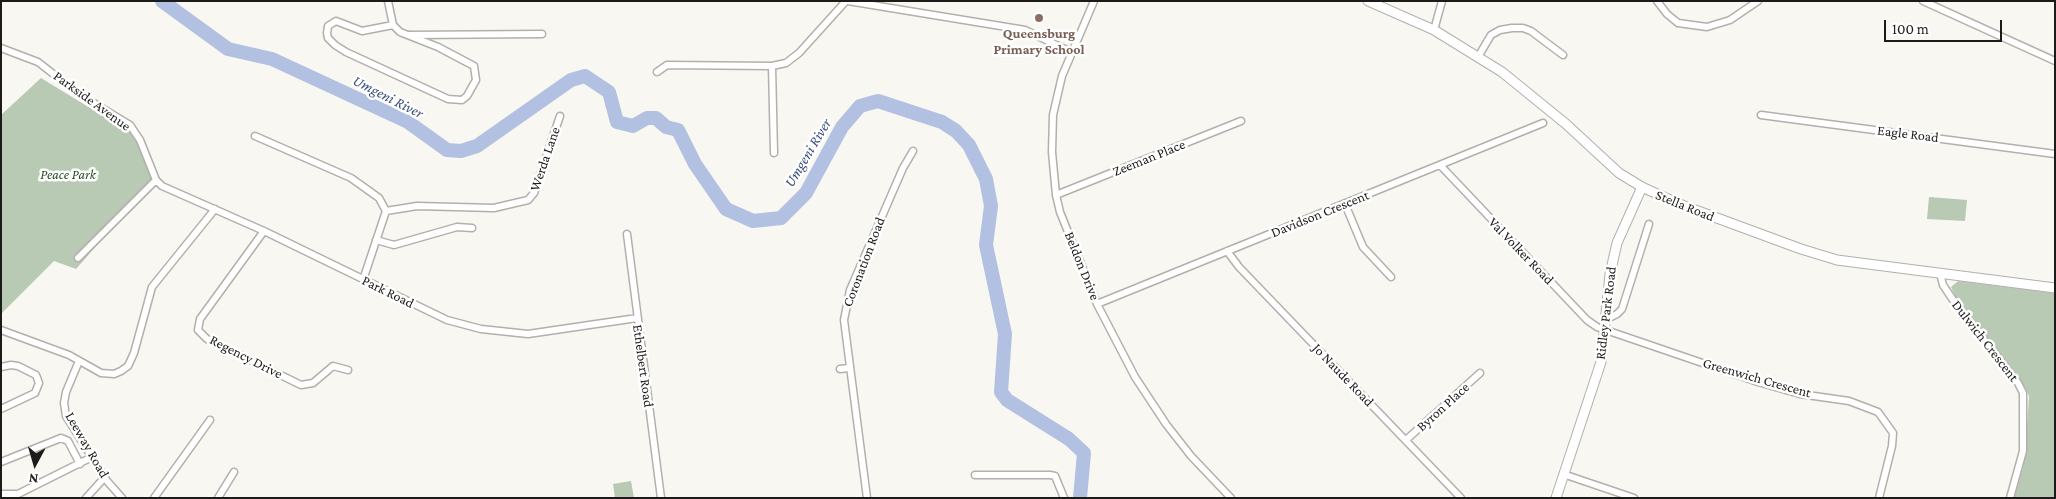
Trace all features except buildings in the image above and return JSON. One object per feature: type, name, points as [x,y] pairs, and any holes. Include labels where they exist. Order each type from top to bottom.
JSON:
[{"type":"main road","name":"Stella Road","points":[[1368,1],[1434,30],[1478,57],[1530,94],[1611,166],[1642,187],[1713,217],[1825,257],[1856,263],[2055,288]]},
{"type":"main road","name":"Ridley Park Road","points":[[1556,498],[1601,362],[1606,330],[1610,274],[1617,243],[1642,187]]},
{"type":"street","points":[[388,1],[393,25],[396,29],[405,35],[438,46],[474,66],[476,80],[467,96],[462,100],[448,99],[346,52],[335,45],[328,38],[327,33],[328,26],[336,21],[362,31],[393,25]]},
{"type":"street","points":[[656,72],[667,65],[772,66],[792,59],[847,1],[1024,30],[1071,52]]},
{"type":"street","name":"Beldon Drive","points":[[1094,1],[1062,76],[1053,115],[1052,152],[1056,195],[1060,212],[1097,304],[1135,377],[1166,424],[1191,456],[1231,498]]},
{"type":"street","points":[[1434,30],[1442,1]]},
{"type":"street","points":[[1657,1],[1667,14],[1678,23],[1706,27],[1730,20],[1758,1]]},
{"type":"street","points":[[1923,1],[2055,61]]},
{"type":"street","points":[[1478,57],[1491,35],[1500,30],[1512,28],[1523,28],[1531,31],[1564,54]]},
{"type":"street","points":[[405,35],[542,34]]},
{"type":"street","name":"Parkside Avenue","points":[[1,48],[38,62],[79,94],[130,125],[140,140],[156,180]]},
{"type":"street","points":[[772,66],[774,153]]},
{"type":"street","name":"Eagle Road","points":[[1761,115],[2055,154]]},
{"type":"street","name":"Werda Lane","points":[[386,211],[417,206],[494,208],[528,200],[534,193],[560,116]]},
{"type":"street","name":"Zeeman Place","points":[[1056,195],[1241,121]]},
{"type":"street","name":"Davidson Crescent","points":[[1097,304],[1543,123]]},
{"type":"street","points":[[255,136],[351,178],[380,198],[386,211],[363,280]]},
{"type":"street","name":"Coronation Road","points":[[867,498],[844,320],[850,290],[903,168],[913,152]]},
{"type":"street","name":"Val Volker Road","points":[[1440,165],[1588,320],[1597,327],[1606,330]]},
{"type":"street","points":[[78,258],[156,180]]},
{"type":"street","name":"Park Road","points":[[156,180],[162,186],[264,231],[447,320],[481,329],[528,334],[637,318]]},
{"type":"street","points":[[1345,204],[1363,247],[1391,277]]},
{"type":"street","points":[[1,330],[69,355],[91,369],[114,374],[128,366],[134,353],[152,287],[215,209]]},
{"type":"street","points":[[1607,319],[1622,309],[1649,224]]},
{"type":"street","points":[[376,240],[394,245],[457,227],[472,228]]},
{"type":"street","name":"Regency Drive","points":[[264,231],[200,319],[198,330],[208,339],[301,385],[313,383],[333,366],[348,370]]},
{"type":"street","name":"Ethelbert Road","points":[[627,234],[661,498]]},
{"type":"street","name":"Jo Naude Road","points":[[1227,251],[1239,267],[1461,498]]},
{"type":"street","name":"Dulwich Crescent","points":[[1940,273],[1943,285],[1953,300],[2018,383],[2023,393],[2023,451],[2010,498]]},
{"type":"street","name":"Greenwich Crescent","points":[[1606,330],[1758,382],[1800,394],[1849,401],[1878,412],[1893,433],[1892,446],[1879,498]]},
{"type":"street","name":"Leeway Road","points":[[79,361],[64,403],[66,416],[105,477],[122,498]]},
{"type":"street","points":[[1,367],[18,366],[36,375],[39,383],[35,393],[1,409]]},
{"type":"street","points":[[840,368],[849,368]]},
{"type":"street","name":"Byron Place","points":[[1406,440],[1480,373]]},
{"type":"street","points":[[154,498],[210,420]]},
{"type":"street","points":[[1,462],[61,438],[68,441],[80,464]]},
{"type":"street","points":[[1,494],[18,494],[92,457]]},
{"type":"street","points":[[218,498],[234,472]]},
{"type":"street","points":[[975,475],[1050,474],[1055,476],[1064,498]]},
{"type":"street","points":[[1563,474],[1634,498]]},
{"type":"street","points":[[86,498],[105,477]]},
{"type":"green space","name":"Peace Park","points":[[41,78],[131,133],[137,139],[153,181],[76,269],[54,261],[1,314],[1,115]]},
{"type":"green space","points":[[1929,197],[1967,200],[1965,221],[1927,219]]},
{"type":"green space","points":[[1958,281],[2055,293],[2055,498],[2014,498],[2023,468],[2029,396],[2025,387],[1957,300],[1951,287]]},
{"type":"green space","points":[[631,481],[634,498],[615,498],[613,484]]},
{"type":"waterway","name":"Umgeni River","points":[[162,1],[228,49],[272,59],[408,122],[447,150],[461,151],[477,146],[571,80],[585,76],[609,92],[617,122],[633,126],[647,118],[656,118],[666,127],[678,130],[695,164],[726,209],[753,221],[781,218],[806,193],[842,127],[860,106],[878,101],[942,122],[956,131],[969,145],[986,179],[991,206],[986,245],[1005,334],[1001,392],[1007,400],[1069,439],[1084,453],[1080,498]]},
{"type":"place","name":"Queensburg Primary School","points":[[1039,18]]}]
